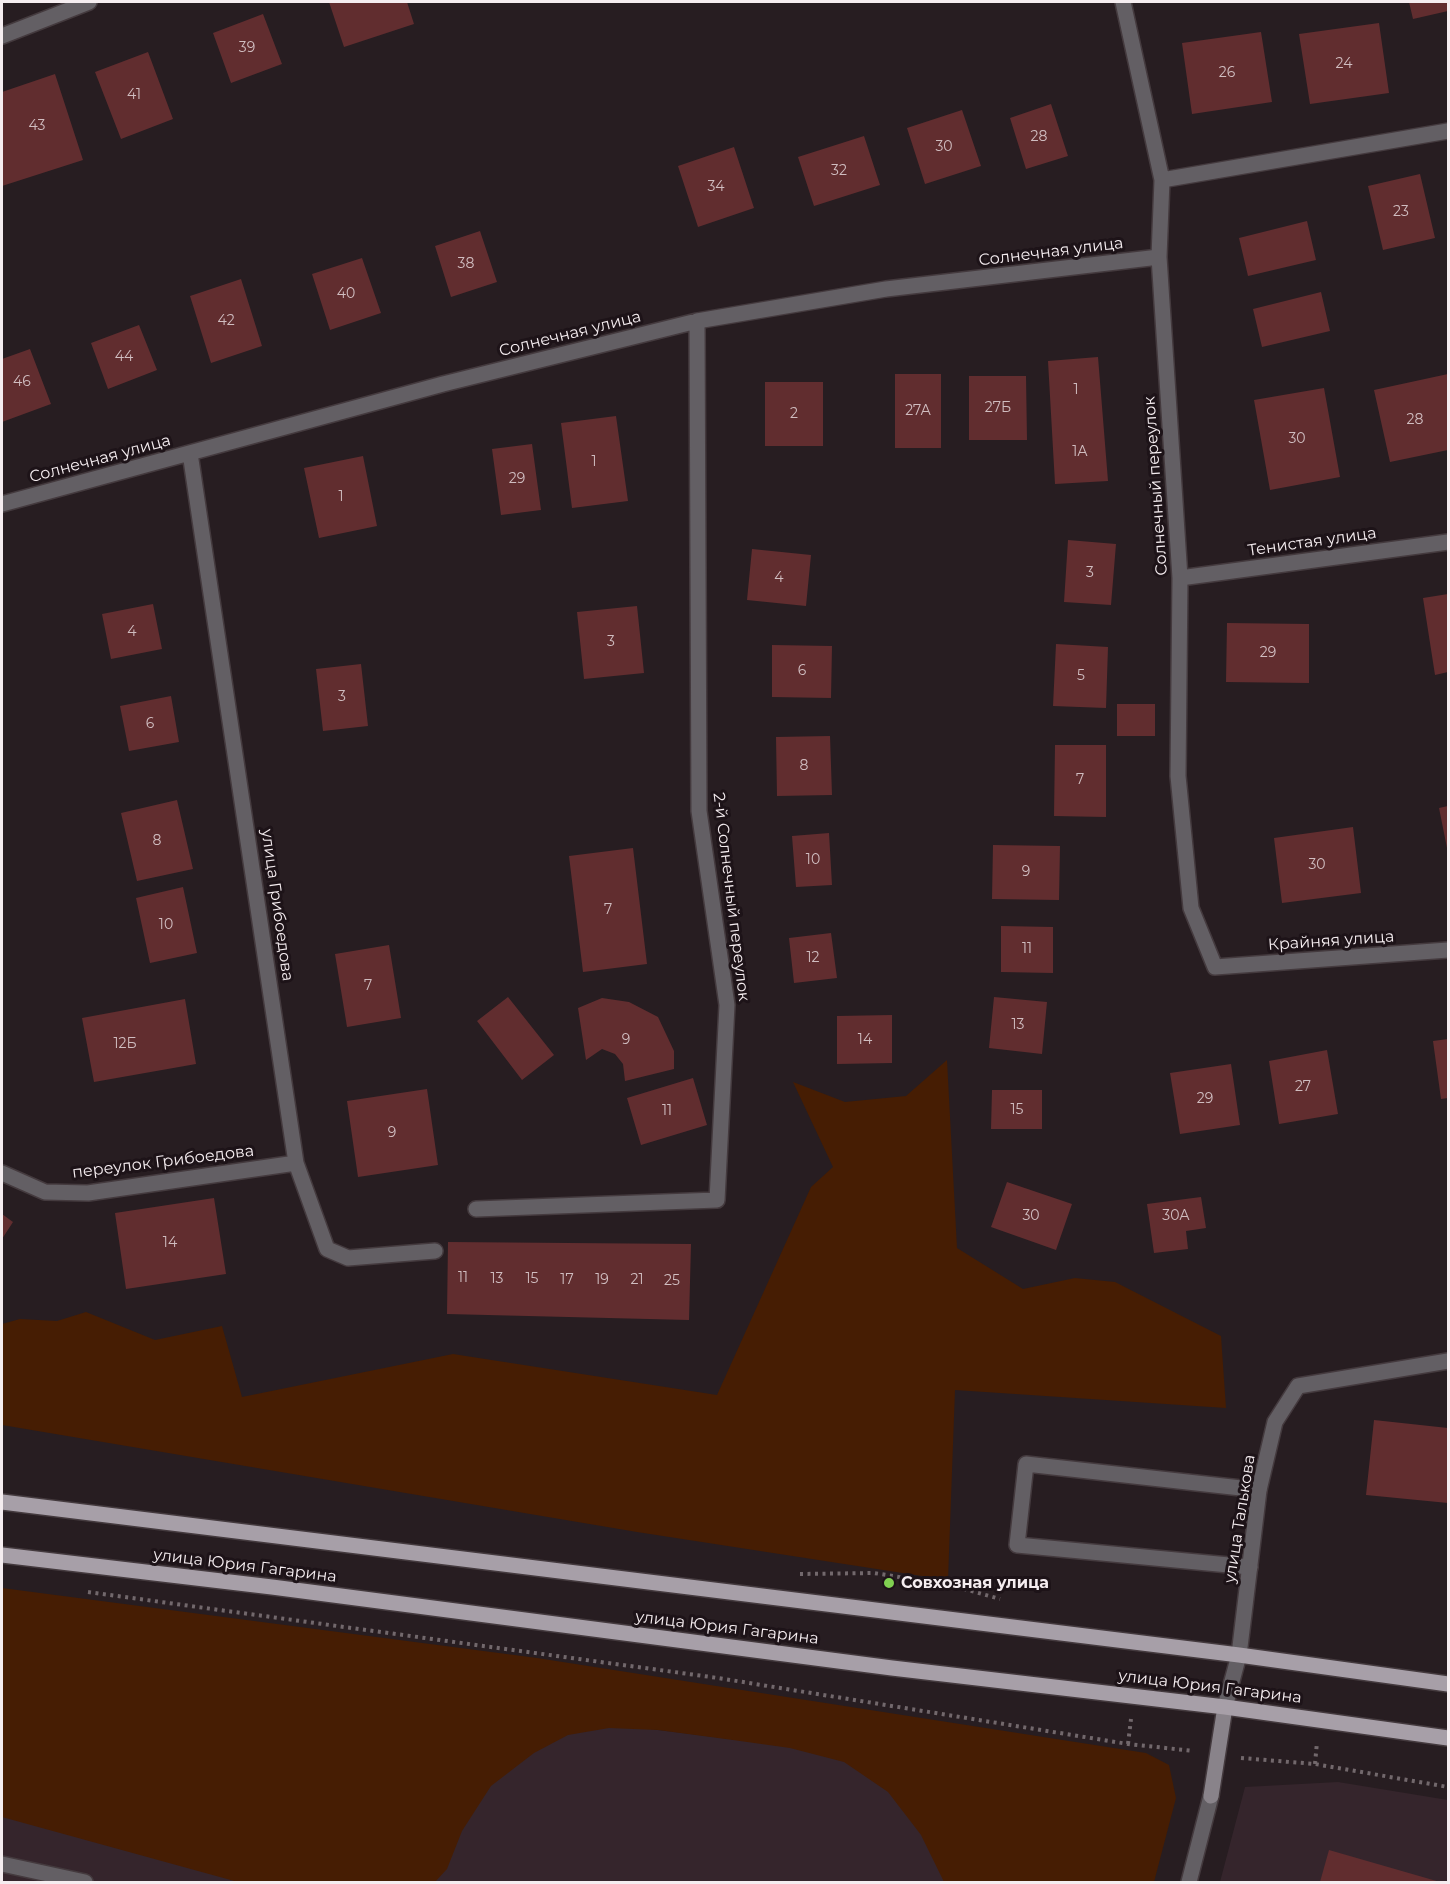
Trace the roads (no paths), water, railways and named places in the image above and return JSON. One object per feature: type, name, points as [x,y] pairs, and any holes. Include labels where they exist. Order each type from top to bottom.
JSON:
[{"type":"main road","name":"улица Юрия Гагарина","points":[[2,1502],[1239,1655],[1449,1684]]},
{"type":"main road","name":"улица Юрия Гагарина","points":[[2,1555],[272,1587],[892,1668],[1225,1707],[1449,1738]]},
{"type":"street","points":[[2,36],[89,2]]},
{"type":"street","name":"Солнечный переулок","points":[[1122,2],[1162,180],[1159,257],[1180,578],[1178,776],[1191,908],[1215,967]]},
{"type":"street","points":[[1162,180],[1449,132]]},
{"type":"street","name":"Солнечная улица","points":[[2,504],[443,384],[697,321],[886,289],[1159,257]]},
{"type":"street","name":"2-й Солнечный переулок","points":[[476,1209],[717,1200],[727,1005],[699,811],[697,321]]},
{"type":"street","name":"улица Грибоедова","points":[[190,453],[296,1163],[327,1249],[348,1258],[435,1251]]},
{"type":"street","name":"Тенистая улица","points":[[1180,578],[1449,542]]},
{"type":"street","name":"Крайняя улица","points":[[1215,967],[1449,950]]},
{"type":"street","name":"переулок Грибоедова","points":[[2,1173],[45,1192],[88,1192],[296,1163]]},
{"type":"street","name":"улица Талькова","points":[[1225,1707],[1239,1655],[1259,1490],[1275,1422],[1298,1386],[1449,1361]]},
{"type":"street","points":[[1250,1567],[1017,1545],[1026,1464],[1259,1490]]},
{"type":"street","points":[[1189,1882],[1210,1796],[1225,1707]]},
{"type":"street","points":[[2,1864],[85,1882]]},
{"type":"place","name":"Совхозная улица","points":[[889,1583]]}]
